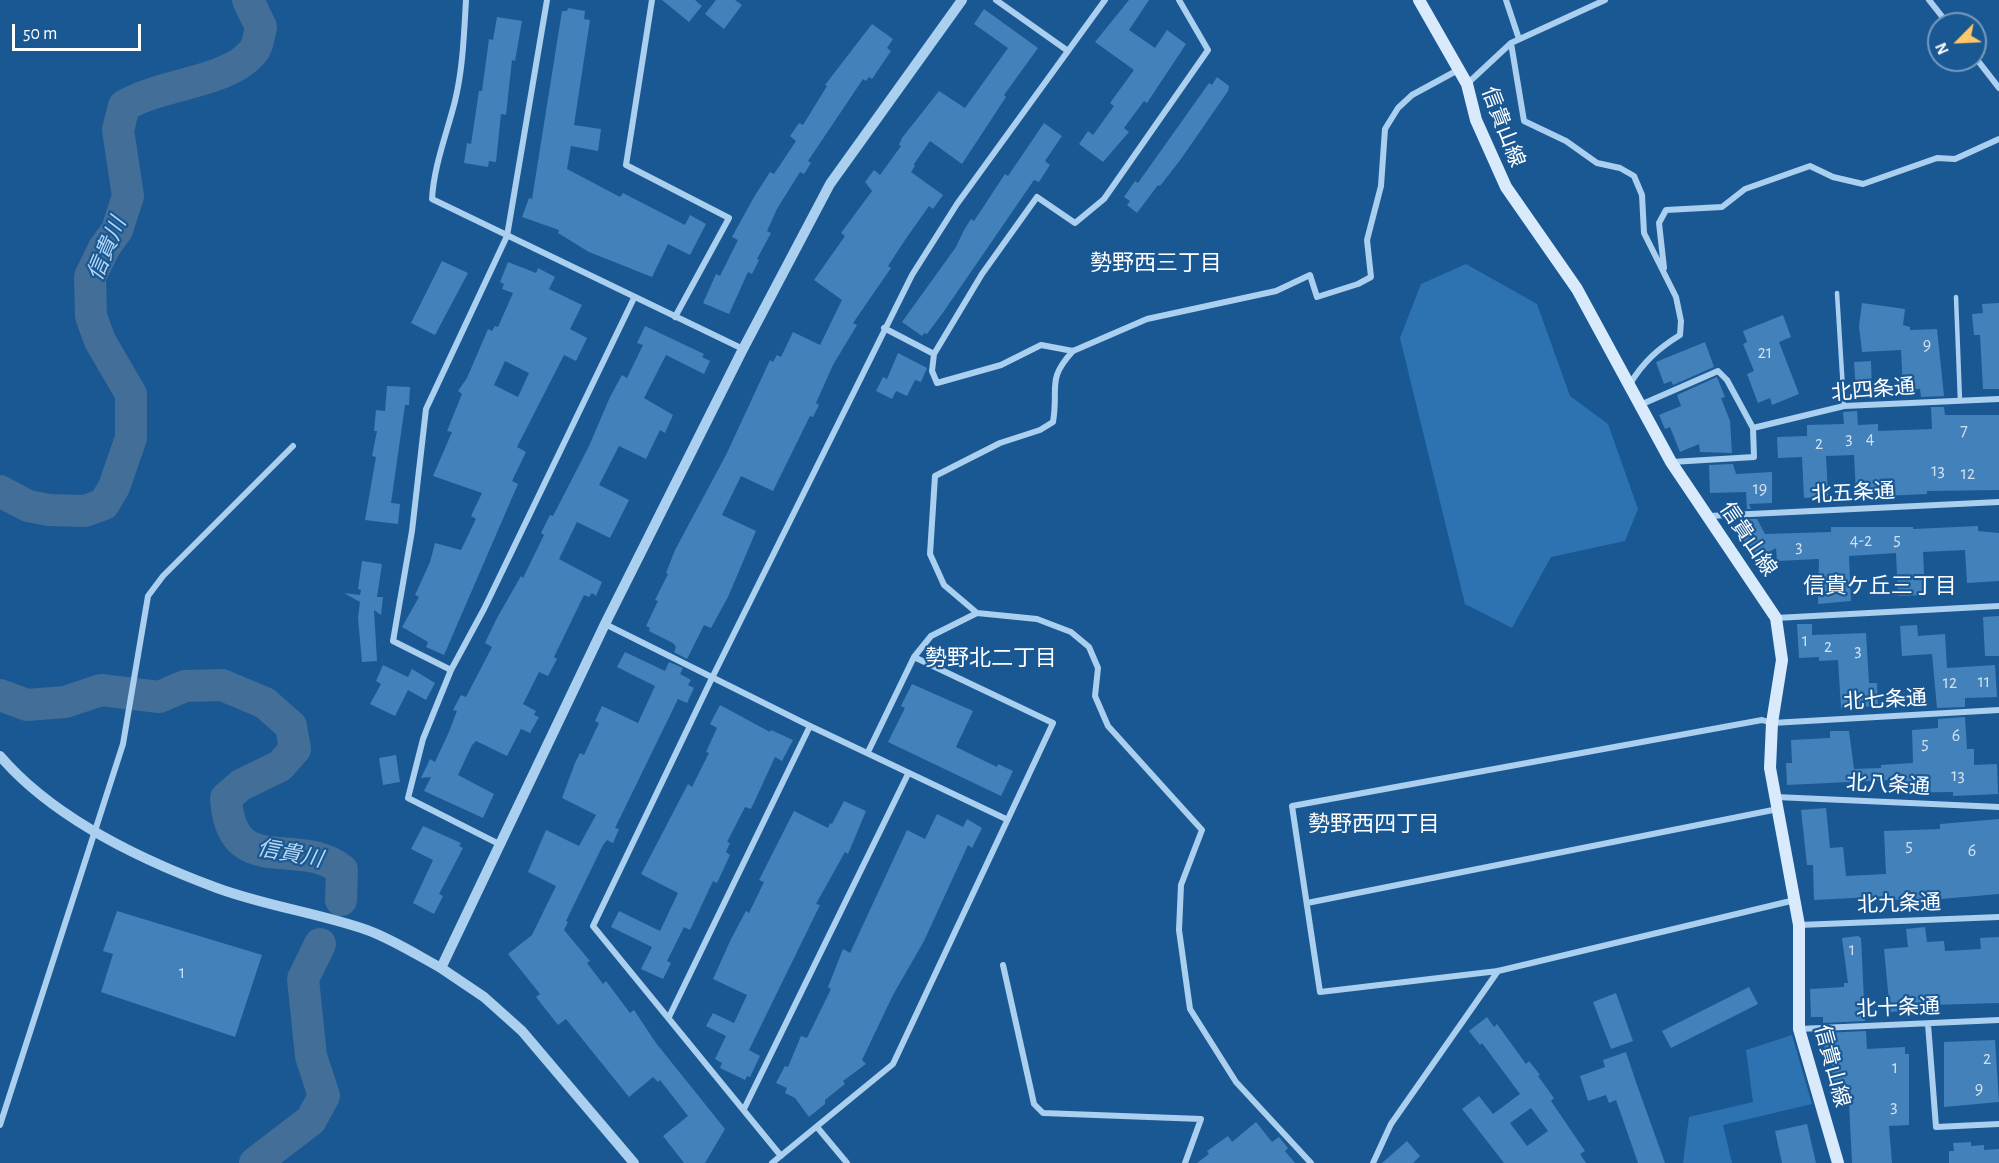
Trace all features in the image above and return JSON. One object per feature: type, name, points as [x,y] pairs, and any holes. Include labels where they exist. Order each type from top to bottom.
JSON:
[{"type":"main road","name":"信貴山線","points":[[1419,0],[1467,84],[1476,120],[1506,188],[1577,289],[1671,462],[1776,618],[1782,660],[1772,723],[1770,768],[1799,925],[1799,1029],[1838,1163]]},
{"type":"street","points":[[466,0],[463,49],[455,99],[433,181],[432,199],[743,349]]},
{"type":"street","points":[[451,670],[393,641],[412,531],[426,409],[507,236],[547,0]]},
{"type":"street","points":[[652,0],[626,165],[729,218],[675,317]]},
{"type":"street","points":[[441,968],[605,624],[743,349],[830,184],[962,0]]},
{"type":"street","points":[[996,0],[1068,51]]},
{"type":"street","points":[[781,1156],[593,926],[712,678],[912,274],[957,204],[1106,0]]},
{"type":"street","points":[[1073,351],[1041,345],[1001,365],[937,383],[932,371],[934,354],[982,274],[1037,197],[1075,223],[1104,199],[1208,50],[1179,0]]},
{"type":"street","points":[[1506,0],[1519,39]]},
{"type":"street","points":[[1467,84],[1511,43],[1605,0]]},
{"type":"street","points":[[1929,0],[1938,12]]},
{"type":"street","points":[[1511,43],[1524,122],[1566,141],[1597,163],[1620,168],[1635,176],[1642,195],[1644,233],[1676,297],[1681,321],[1680,334],[1660,348],[1641,366],[1629,385]]},
{"type":"street","points":[[977,613],[944,585],[930,554],[935,476],[1000,443],[1040,430],[1053,423],[1056,406],[1054,376],[1073,351],[1147,319],[1276,291],[1310,276],[1317,297],[1358,284],[1371,277],[1367,240],[1381,186],[1385,129],[1398,108],[1412,95],[1458,70]]},
{"type":"street","points":[[1987,72],[1999,88]]},
{"type":"street","points":[[1665,274],[1659,223],[1666,210],[1722,207],[1745,189],[1810,166],[1833,177],[1863,184],[1937,158],[1955,159],[1999,139]]},
{"type":"street","points":[[499,844],[408,798],[423,739],[451,670],[484,609],[634,298]]},
{"type":"street","points":[[884,328],[934,354]]},
{"type":"street","points":[[1640,405],[1718,371],[1727,380],[1752,428],[1754,457],[1671,462]]},
{"type":"street","name":"北四条通","points":[[1752,428],[1844,406],[1999,399]]},
{"type":"street","points":[[0,1125],[93,830],[123,744],[148,596],[163,576],[293,446]]},
{"type":"street","name":"北五条通","points":[[1708,516],[1999,502]]},
{"type":"street","points":[[1776,618],[1999,606]]},
{"type":"street","points":[[868,752],[914,657],[931,636],[977,613],[1037,619],[1071,632],[1089,647],[1098,668],[1095,696],[1108,726],[1202,830],[1181,885],[1179,930],[1190,1009],[1236,1082],[1311,1163]]},
{"type":"street","points":[[605,624],[810,726],[868,752],[908,774],[1006,819]]},
{"type":"street","points":[[772,1163],[893,1064],[1053,723],[914,657]]},
{"type":"street","name":"北七条通","points":[[1307,903],[1292,806],[1761,720],[1772,723],[1999,710]]},
{"type":"street","points":[[669,1017],[810,726]]},
{"type":"street","points":[[0,756],[48,801],[93,830],[146,859],[218,889],[369,931],[441,968],[484,997],[522,1031],[634,1163]]},
{"type":"street","points":[[744,1109],[908,774]]},
{"type":"street","name":"北八条通","points":[[1307,903],[1777,803],[1999,807]]},
{"type":"street","points":[[1307,903],[1320,992],[1498,971],[1795,900]]},
{"type":"street","name":"北九条通","points":[[1799,925],[1999,917]]},
{"type":"street","points":[[1003,965],[1034,1104],[1043,1113],[1201,1119],[1185,1163]]},
{"type":"street","points":[[1373,1163],[1391,1124],[1498,971]]},
{"type":"street","name":"北十条通","points":[[1799,1029],[1999,1020]]},
{"type":"street","points":[[1928,1024],[1936,1127],[1999,1124]]},
{"type":"street","points":[[817,1127],[847,1163]]},
{"type":"lane","points":[[1837,293],[1844,406]]},
{"type":"lane","points":[[1956,297],[1960,401]]},
{"type":"shaded area","points":[[1466,264],[1537,304],[1570,396],[1608,424],[1638,509],[1625,541],[1551,557],[1512,628],[1465,604],[1400,338],[1421,284]]},
{"type":"shaded area","points":[[1792,1035],[1812,1104],[1723,1125],[1732,1163],[1683,1163],[1689,1117],[1753,1102],[1746,1050]]},
{"type":"building","points":[[662,0],[695,0],[702,6],[689,22]]},
{"type":"building","points":[[716,0],[735,0],[742,5],[724,29],[705,14]]},
{"type":"building","points":[[1129,0],[1149,0],[1129,30],[1155,48],[1167,30],[1186,44],[1147,103],[1144,101],[1124,128],[1129,132],[1103,162],[1079,144],[1088,131],[1093,135],[1114,106],[1110,103],[1134,70],[1095,42]]},
{"type":"building","points":[[568,8],[585,11],[584,19],[590,20],[574,125],[601,129],[598,151],[571,146],[567,169],[620,197],[623,193],[685,225],[690,215],[706,224],[690,255],[668,244],[652,277],[589,252],[558,233],[559,230],[522,217],[529,198],[532,199],[562,11],[567,11]]},
{"type":"building","points":[[984,9],[1038,48],[1004,95],[1006,97],[962,164],[930,141],[914,164],[911,172],[943,195],[933,209],[929,206],[905,240],[888,266],[891,268],[853,323],[857,325],[833,365],[816,403],[819,405],[813,417],[810,416],[773,491],[741,476],[722,515],[756,531],[728,597],[711,628],[704,625],[687,659],[674,652],[676,647],[673,643],[649,631],[650,628],[646,626],[658,601],[655,600],[668,574],[666,573],[675,550],[726,455],[770,360],[773,362],[777,355],[781,357],[793,332],[820,345],[842,300],[814,280],[845,236],[841,233],[872,191],[865,182],[874,170],[880,175],[901,146],[899,145],[902,138],[939,91],[965,108],[1008,48],[974,24]]},
{"type":"building","points":[[497,17],[522,21],[515,61],[512,60],[506,115],[501,114],[496,162],[489,161],[488,167],[464,163],[467,143],[471,144],[479,91],[482,91],[489,39],[493,40]]},
{"type":"building","points":[[872,24],[893,39],[887,48],[891,51],[872,79],[869,77],[866,81],[863,79],[808,161],[811,163],[804,174],[800,172],[777,209],[767,231],[771,233],[757,259],[759,260],[752,274],[748,272],[729,314],[703,303],[716,274],[720,276],[738,240],[732,237],[754,197],[770,172],[774,174],[796,141],[790,136],[799,123],[803,125],[827,86],[825,85]]},
{"type":"building","points":[[1217,77],[1229,86],[1228,91],[1181,159],[1137,213],[1127,205],[1130,201],[1124,197],[1135,181],[1138,183],[1209,83],[1212,85]]},
{"type":"building","points":[[1044,123],[1062,136],[1045,161],[1050,165],[1039,182],[1034,180],[942,314],[927,334],[924,333],[922,336],[902,322],[956,247],[971,219],[974,221],[1005,174],[1008,176]]},
{"type":"building","points":[[442,261],[468,273],[435,335],[411,323]]},
{"type":"building","points":[[508,262],[536,273],[538,268],[555,277],[549,289],[582,305],[570,329],[587,338],[576,361],[564,355],[517,447],[526,452],[512,481],[518,484],[444,655],[426,647],[428,642],[402,627],[419,597],[415,595],[430,562],[435,543],[461,550],[476,519],[471,516],[482,493],[433,476],[452,432],[447,431],[462,394],[458,391],[467,378],[488,329],[492,331],[495,326],[498,327],[513,293],[502,289],[504,284],[500,282]],"holes":[[[505,361],[529,373],[518,397],[494,385]]]},
{"type":"building","points":[[1862,303],[1905,309],[1903,325],[1910,327],[1910,330],[1937,329],[1944,396],[1921,397],[1920,389],[1903,390],[1901,350],[1862,352],[1859,326]]},
{"type":"building","points":[[1999,303],[1999,389],[1983,389],[1980,335],[1974,335],[1972,314],[1983,313],[1982,304]]},
{"type":"building","points":[[1783,315],[1791,337],[1779,342],[1799,394],[1772,405],[1770,398],[1758,403],[1747,374],[1754,371],[1743,344],[1747,342],[1743,331]]},
{"type":"building","points":[[645,326],[704,354],[702,357],[710,361],[704,374],[666,355],[644,398],[673,415],[665,433],[660,430],[646,459],[619,446],[599,485],[629,500],[610,538],[577,522],[559,559],[602,582],[596,596],[592,593],[589,597],[584,595],[554,657],[557,659],[548,676],[539,672],[523,704],[536,711],[534,715],[539,717],[530,733],[521,729],[507,756],[476,741],[472,745],[458,775],[494,794],[483,818],[424,791],[431,777],[421,778],[430,759],[435,762],[457,711],[453,710],[461,695],[466,697],[492,647],[485,643],[521,576],[523,578],[544,535],[541,533],[550,515],[553,516],[589,446],[610,397],[622,375],[627,378],[643,345],[637,343]]},
{"type":"building","points":[[1705,342],[1714,367],[1673,385],[1671,381],[1664,384],[1656,362]]},
{"type":"building","points":[[898,353],[927,368],[921,382],[915,380],[907,396],[896,391],[892,399],[876,391],[883,377],[887,379]]},
{"type":"building","points":[[1871,361],[1872,390],[1856,391],[1854,362]]},
{"type":"building","points":[[1717,377],[1725,397],[1721,398],[1730,421],[1732,453],[1700,452],[1699,444],[1680,452],[1670,427],[1665,429],[1659,415],[1681,406],[1677,395]]},
{"type":"building","points":[[387,386],[410,387],[409,405],[405,405],[391,503],[400,504],[398,524],[365,520],[376,457],[372,456],[377,431],[374,431],[376,410],[385,411]]},
{"type":"building","points":[[1931,407],[1944,407],[1945,415],[1999,415],[1999,490],[1927,491],[1927,494],[1883,496],[1877,493],[1856,494],[1854,455],[1826,456],[1828,496],[1804,498],[1802,457],[1778,458],[1777,437],[1807,436],[1807,425],[1844,424],[1843,412],[1857,411],[1858,425],[1878,424],[1878,431],[1932,429]]},
{"type":"building","points":[[1733,464],[1736,474],[1772,472],[1772,503],[1749,504],[1751,509],[1747,509],[1746,492],[1710,493],[1709,465]]},
{"type":"building","points":[[1748,519],[1757,519],[1765,534],[1831,532],[1831,527],[1913,527],[1913,529],[1978,526],[1978,531],[1999,533],[1999,581],[1967,583],[1965,550],[1923,552],[1925,595],[1898,596],[1896,553],[1849,556],[1851,601],[1818,604],[1819,559],[1777,561],[1776,548],[1754,560],[1738,530],[1748,525]]},
{"type":"building","points":[[362,561],[382,564],[377,597],[383,597],[381,615],[374,610],[377,661],[362,662],[358,618],[360,602],[344,593],[360,595],[361,590],[358,589]]},
{"type":"building","points":[[1999,616],[1999,656],[1985,656],[1983,617]]},
{"type":"building","points":[[1797,624],[1812,624],[1812,635],[1866,633],[1869,683],[1877,683],[1878,706],[1841,708],[1838,660],[1819,661],[1819,657],[1799,658]]},
{"type":"building","points":[[1917,625],[1918,636],[1945,634],[1947,668],[1995,665],[1997,697],[1965,698],[1965,707],[1937,708],[1932,654],[1902,656],[1900,626]]},
{"type":"building","points":[[625,652],[665,671],[669,662],[683,668],[680,674],[691,680],[688,685],[694,688],[687,703],[678,699],[615,828],[619,829],[613,843],[607,840],[603,845],[566,921],[568,922],[564,930],[590,961],[587,963],[603,984],[606,981],[630,1013],[634,1010],[656,1043],[725,1129],[705,1163],[684,1163],[663,1136],[688,1116],[660,1080],[658,1082],[653,1077],[629,1097],[566,1019],[558,1025],[536,997],[540,994],[508,954],[532,935],[556,886],[528,872],[546,830],[579,846],[596,815],[562,798],[575,763],[580,753],[584,755],[599,723],[595,721],[602,706],[638,723],[655,686],[617,667]]},
{"type":"building","points":[[383,665],[408,677],[412,669],[435,683],[426,700],[408,690],[395,716],[370,704],[381,684],[376,681]]},
{"type":"building","points":[[912,684],[973,711],[956,747],[997,767],[998,764],[1013,771],[1001,796],[888,742],[905,708],[901,706]]},
{"type":"building","points":[[720,705],[770,732],[771,730],[793,740],[782,761],[775,757],[751,809],[745,807],[727,842],[730,843],[726,852],[730,855],[717,883],[713,881],[690,930],[684,927],[667,961],[671,963],[663,979],[641,969],[652,947],[611,927],[619,911],[660,931],[678,893],[641,874],[688,784],[692,787],[709,753],[706,752],[717,728],[710,724]]},
{"type":"building","points":[[1965,717],[1967,749],[1974,749],[1974,765],[1997,764],[1998,794],[1953,796],[1953,792],[1891,793],[1890,780],[1787,785],[1786,763],[1792,763],[1791,740],[1830,738],[1830,731],[1849,731],[1854,769],[1881,768],[1881,765],[1913,763],[1912,730],[1938,728],[1938,719]]},
{"type":"building","points":[[396,755],[400,782],[383,785],[379,758]]},
{"type":"building","points":[[844,801],[866,811],[848,854],[845,852],[816,904],[820,905],[749,1050],[760,1056],[750,1077],[747,1076],[745,1080],[720,1068],[722,1063],[715,1059],[726,1036],[706,1026],[713,1013],[734,1023],[747,995],[713,979],[731,939],[746,911],[749,913],[764,882],[759,880],[794,811],[828,828]]},
{"type":"building","points":[[1826,808],[1830,848],[1843,847],[1846,876],[1886,874],[1884,831],[1940,829],[1940,824],[1999,819],[1999,894],[1917,901],[1917,899],[1893,900],[1893,896],[1814,900],[1813,865],[1807,865],[1801,810]]},
{"type":"building","points":[[937,814],[963,827],[967,819],[982,828],[972,848],[968,845],[924,941],[893,995],[862,1060],[866,1064],[843,1081],[845,1084],[809,1117],[795,1098],[785,1093],[787,1088],[776,1083],[785,1066],[788,1067],[801,1036],[807,1038],[831,989],[828,987],[843,949],[850,953],[907,830],[925,839]]},
{"type":"building","points":[[423,826],[461,843],[459,846],[463,848],[439,894],[443,896],[434,914],[413,903],[433,860],[411,849]]},
{"type":"building","points":[[117,911],[262,955],[235,1037],[101,992],[113,954],[103,951]]},
{"type":"building","points":[[1925,927],[1927,942],[1944,941],[1945,951],[1981,949],[1980,938],[1999,937],[1999,1003],[1930,1005],[1930,1008],[1890,1012],[1884,949],[1908,947],[1906,929]]},
{"type":"building","points":[[1858,936],[1861,938],[1865,1021],[1823,1023],[1823,1017],[1811,1017],[1810,989],[1844,987],[1844,983],[1848,983],[1842,938]]},
{"type":"building","points":[[1749,987],[1758,1004],[1671,1048],[1662,1031]]},
{"type":"building","points":[[1616,993],[1633,1041],[1611,1049],[1593,1002]]},
{"type":"building","points":[[1487,1017],[1494,1027],[1497,1024],[1526,1064],[1529,1061],[1540,1075],[1538,1076],[1554,1098],[1551,1101],[1585,1151],[1580,1154],[1586,1163],[1504,1163],[1462,1109],[1479,1096],[1493,1114],[1520,1094],[1482,1043],[1480,1045],[1469,1031]],"holes":[[[1531,1108],[1548,1131],[1527,1146],[1510,1123]]]},
{"type":"building","points":[[1866,1031],[1867,1049],[1905,1047],[1905,1054],[1909,1054],[1909,1125],[1889,1126],[1892,1163],[1852,1163],[1849,1102],[1834,1100],[1832,1064],[1825,1064],[1824,1033]]},
{"type":"building","points":[[1995,1040],[1999,1102],[1944,1107],[1944,1042]]},
{"type":"building","points":[[1626,1052],[1665,1163],[1638,1163],[1616,1100],[1609,1103],[1606,1095],[1588,1101],[1580,1076],[1605,1067],[1603,1060]]},
{"type":"building","points":[[1256,1122],[1272,1142],[1279,1137],[1288,1148],[1285,1151],[1295,1163],[1197,1163],[1209,1154],[1207,1151],[1228,1136],[1232,1142]]},
{"type":"building","points":[[1807,1124],[1816,1163],[1782,1163],[1775,1131]]},
{"type":"building","points":[[1407,1141],[1420,1156],[1413,1163],[1382,1163]]},
{"type":"building","points":[[1971,1142],[1971,1146],[1984,1145],[1984,1150],[1999,1149],[1999,1163],[1949,1163],[1949,1151],[1954,1151],[1953,1143]]},
{"type":"waterway","name":"信貴川","points":[[0,491],[28,506],[49,510],[85,511],[104,504],[114,487],[131,438],[131,394],[100,341],[91,316],[90,277],[104,248],[117,230],[128,196],[118,130],[124,106],[156,92],[210,77],[241,63],[254,50],[261,27],[248,0]]},
{"type":"waterway","name":"信貴川","points":[[0,695],[27,705],[65,702],[101,690],[159,697],[185,686],[222,685],[265,703],[291,726],[295,749],[280,766],[241,785],[226,798],[231,824],[240,840],[253,848],[269,852],[306,855],[325,860],[342,870],[341,900]]},
{"type":"waterway","name":"信貴川","points":[[255,1163],[311,1120],[324,1096],[311,1056],[303,979],[320,944]]},
{"type":"district","name":"勢野西三丁目","points":[[1156,263]]},
{"type":"district","name":"信貴ケ丘三丁目","points":[[1880,586]]},
{"type":"district","name":"勢野北二丁目","points":[[991,658]]},
{"type":"district","name":"勢野西四丁目","points":[[1374,824]]}]
